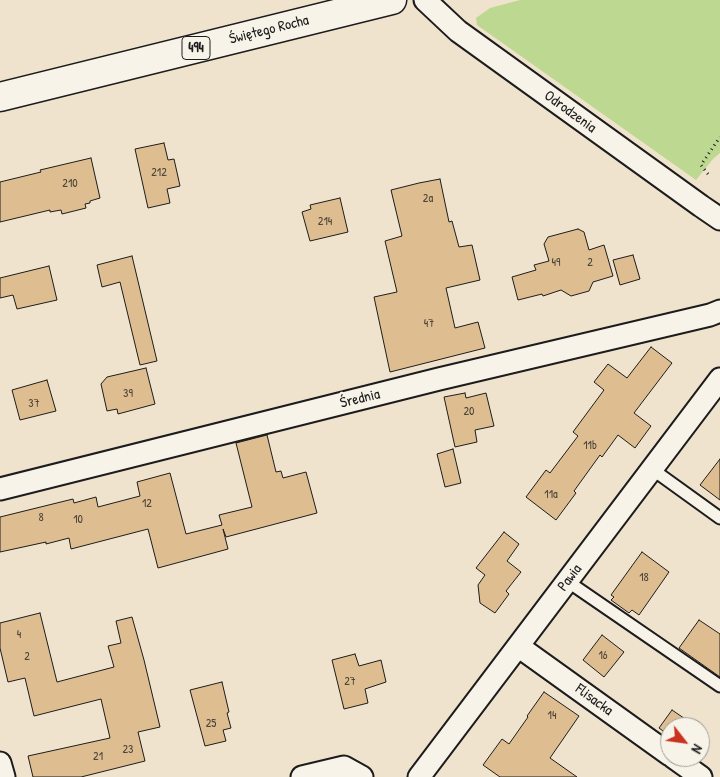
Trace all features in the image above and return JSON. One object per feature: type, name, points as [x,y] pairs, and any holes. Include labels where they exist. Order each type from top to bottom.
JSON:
[{"type":"main road","name":"Świętego Rocha","points":[[0,97],[392,0]]},
{"type":"street","name":"Odrodzenia","points":[[425,0],[458,31],[720,219]]},
{"type":"street","name":"Średnia","points":[[0,489],[720,311]]},
{"type":"street","name":"Pawia","points":[[419,777],[720,379]]},
{"type":"street","name":"Flisacka","points":[[518,646],[660,748]]},
{"type":"street","points":[[0,763],[4,777]]},
{"type":"street","points":[[302,777],[344,767],[362,777]]},
{"type":"street","points":[[687,767],[701,777]]},
{"type":"lane","points":[[652,469],[720,518]]},
{"type":"lane","points":[[568,581],[720,686]]},
{"type":"path","points":[[708,174],[700,165],[720,137]]},
{"type":"green space","points":[[520,0],[720,0],[720,153],[696,180],[477,25],[476,18],[490,8]]},
{"type":"building","points":[[164,143],[168,160],[174,159],[180,186],[167,189],[170,203],[148,208],[135,149]]},
{"type":"building","points":[[91,158],[100,198],[85,204],[86,208],[62,214],[61,210],[50,212],[50,210],[0,222],[0,182]]},
{"type":"building","points":[[440,179],[449,222],[452,221],[459,247],[472,245],[480,280],[446,288],[455,328],[478,322],[485,348],[390,372],[374,297],[397,292],[385,241],[402,236],[391,190]]},
{"type":"building","points":[[340,198],[348,232],[310,241],[302,212],[311,209],[310,205]]},
{"type":"building","points":[[578,229],[584,232],[589,250],[604,245],[613,276],[593,282],[589,291],[571,296],[561,290],[543,296],[542,294],[518,300],[512,277],[536,270],[534,265],[549,261],[544,244],[548,237]]},
{"type":"building","points":[[633,255],[640,279],[620,285],[613,260]]},
{"type":"building","points":[[132,256],[157,361],[140,365],[120,282],[102,287],[97,265]]},
{"type":"building","points":[[49,266],[57,300],[17,309],[13,295],[0,298],[0,278]]},
{"type":"building","points":[[651,347],[672,363],[634,413],[651,426],[635,448],[618,435],[602,457],[600,455],[556,520],[526,497],[546,470],[550,473],[578,436],[573,432],[604,390],[594,382],[608,364],[627,378]]},
{"type":"building","points":[[146,368],[155,404],[118,414],[117,409],[107,411],[101,384],[107,377]]},
{"type":"building","points":[[47,380],[56,411],[20,420],[12,390]]},
{"type":"building","points":[[465,393],[466,398],[486,393],[494,426],[475,430],[477,442],[455,447],[444,397]]},
{"type":"building","points":[[267,435],[276,472],[281,471],[283,478],[306,472],[317,513],[226,537],[223,529],[228,549],[158,568],[148,529],[71,549],[69,538],[0,552],[0,517],[73,499],[74,503],[96,497],[98,507],[140,496],[137,482],[170,473],[186,534],[222,525],[219,515],[252,507],[236,443]]},
{"type":"building","points":[[453,449],[461,483],[445,487],[437,454]]},
{"type":"building","points":[[720,459],[720,500],[700,485]]},
{"type":"building","points":[[504,532],[519,544],[507,561],[521,572],[506,591],[509,594],[495,613],[480,603],[478,585],[485,575],[476,568]]},
{"type":"building","points":[[642,552],[669,572],[639,615],[632,610],[629,613],[611,600],[614,597],[611,595]]},
{"type":"building","points":[[40,613],[57,682],[114,667],[108,646],[121,643],[116,621],[132,617],[160,727],[138,732],[145,761],[81,777],[33,777],[28,756],[110,738],[101,699],[34,716],[25,678],[8,682],[0,648],[0,623]]},
{"type":"building","points":[[699,620],[720,634],[720,677],[679,648]]},
{"type":"building","points":[[602,635],[624,652],[604,677],[583,660]]},
{"type":"building","points":[[355,654],[359,666],[381,660],[386,682],[365,689],[368,703],[344,709],[332,660]]},
{"type":"building","points":[[222,682],[231,728],[223,730],[226,741],[205,746],[190,690]]},
{"type":"building","points":[[544,692],[579,716],[550,758],[577,777],[500,777],[483,765],[502,739],[509,744]]},
{"type":"building","points":[[672,710],[682,717],[667,717]]}]
